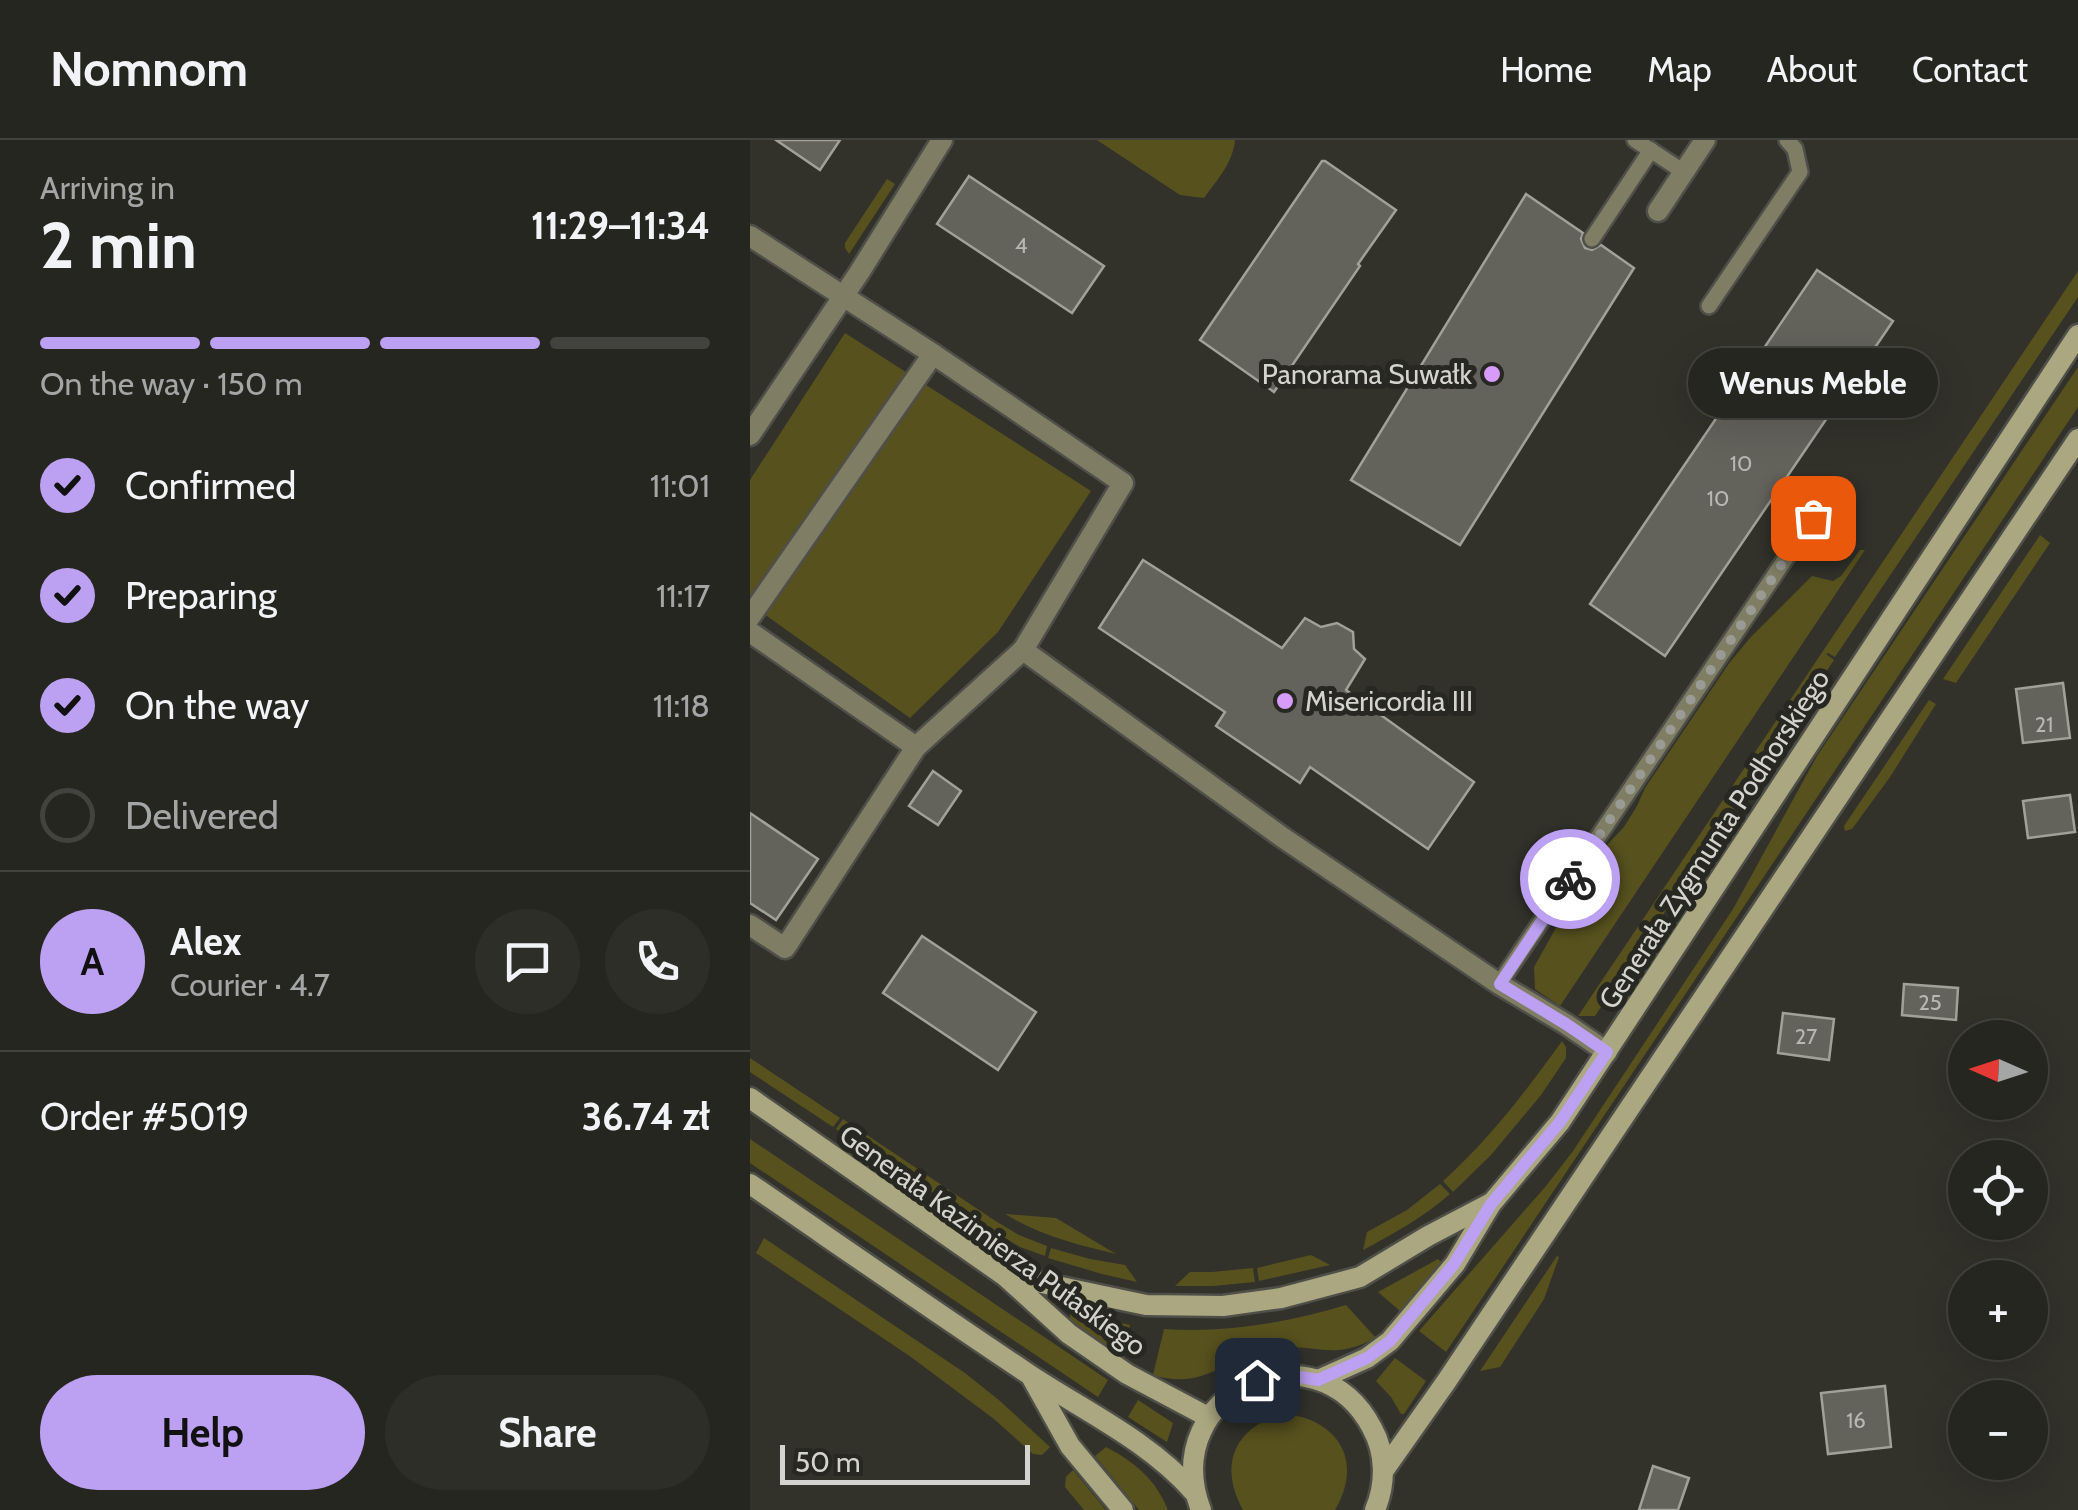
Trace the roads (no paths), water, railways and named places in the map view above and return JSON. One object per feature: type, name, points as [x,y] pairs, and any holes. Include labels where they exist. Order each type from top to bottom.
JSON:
[{"type":"main road","name":"Generała Zygmunta Podhorskiego","points":[[1318,1380],[1367,1358],[1390,1341],[1454,1264],[1491,1204],[1560,1122],[2078,335]]},
{"type":"main road","points":[[1384,1470],[2078,438]]},
{"type":"main road","name":"Generała Kazimierza Pułaskiego","points":[[750,1098],[1005,1276],[1069,1334],[1127,1374],[1208,1417]]},
{"type":"main road","points":[[750,1184],[1031,1376],[1162,1460],[1198,1501]]},
{"type":"main road","points":[[1005,1276],[1146,1305],[1223,1306],[1280,1298],[1360,1277],[1491,1204]]},
{"type":"main road","points":[[1198,1501],[1192,1466],[1197,1440],[1208,1417],[1229,1395],[1257,1380],[1288,1375],[1318,1380],[1345,1394],[1365,1414],[1379,1441],[1384,1470],[1383,1506]]},
{"type":"main road","points":[[1031,1376],[1070,1446],[1123,1510]]},
{"type":"street","points":[[750,436],[942,140]]},
{"type":"street","points":[[1658,211],[1705,140]]},
{"type":"street","points":[[750,236],[1123,483],[1022,650],[916,747],[785,948],[750,925]]},
{"type":"street","points":[[750,616],[933,354]]},
{"type":"street","points":[[750,632],[916,747]]},
{"type":"street","points":[[1022,650],[1282,837],[1607,1052]]},
{"type":"lane","points":[[1635,140],[1684,172]]},
{"type":"lane","points":[[1709,306],[1800,172],[1795,149],[1787,140]]},
{"type":"lane","points":[[1592,240],[1651,150]]},
{"type":"lane","points":[[1500,984],[1813,518]]},
{"type":"place","name":"Panorama Suwałk","points":[[1492,374]]},
{"type":"place","name":"Wenus Meble","points":[[1813,518]]},
{"type":"place","name":"Misericordia III","points":[[1285,701]]}]
